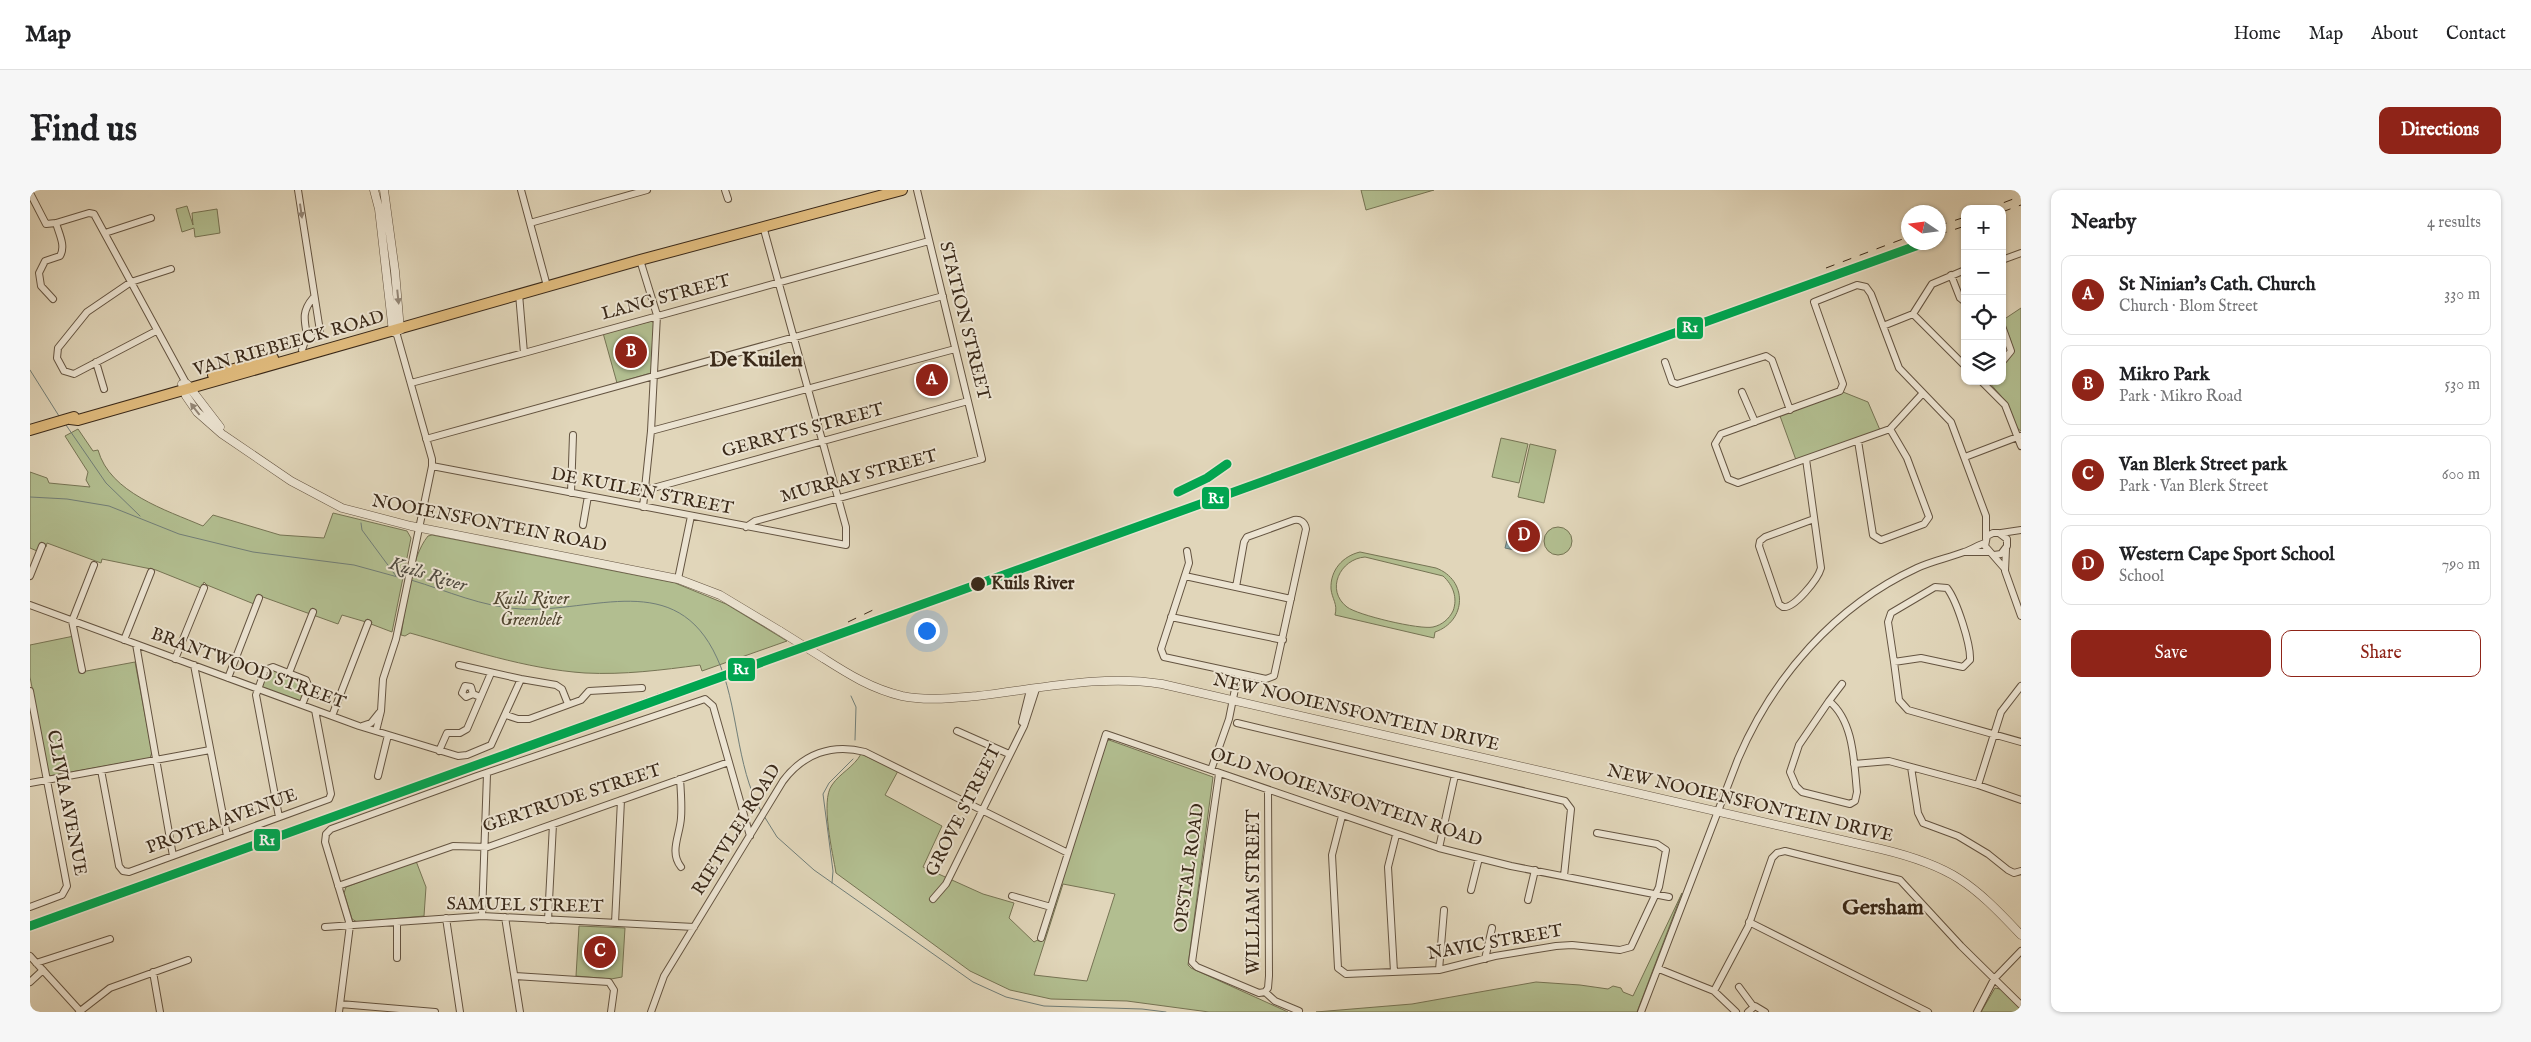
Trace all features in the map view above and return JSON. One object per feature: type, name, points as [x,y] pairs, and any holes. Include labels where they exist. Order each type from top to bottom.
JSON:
[{"type":"main road","name":"VAN RIEBEECK ROAD","points":[[827,209],[833,204],[878,190]]},
{"type":"main road","name":"VAN RIEBEECK ROAD","points":[[185,385],[397,329],[476,302],[517,295],[763,226],[902,190]]},
{"type":"main road","name":"VAN RIEBEECK ROAD","points":[[30,430],[70,419],[78,420],[302,350],[397,329]]},
{"type":"street","points":[[298,190],[320,331],[316,338],[307,335]]},
{"type":"street","points":[[358,726],[374,721],[380,712],[383,679],[394,649],[432,466],[397,329],[379,209],[374,190]]},
{"type":"street","points":[[384,190],[397,329]]},
{"type":"street","points":[[521,190],[547,286]]},
{"type":"street","points":[[530,223],[648,190]]},
{"type":"street","points":[[725,190],[728,199]]},
{"type":"street","name":"STATION STREET","points":[[916,190],[982,459]]},
{"type":"street","points":[[31,197],[44,223],[56,224],[92,213],[105,232],[185,385]]},
{"type":"street","points":[[105,232],[151,218]]},
{"type":"street","points":[[53,299],[43,289],[39,273],[46,261],[60,256],[62,252],[62,244],[56,224]]},
{"type":"street","points":[[763,226],[838,498]]},
{"type":"street","name":"LANG STREET","points":[[411,382],[524,354],[657,315],[929,241]]},
{"type":"street","points":[[2006,259],[2021,253]]},
{"type":"street","points":[[640,260],[657,315],[651,431],[643,507]]},
{"type":"street","points":[[156,331],[69,374],[64,372],[56,353],[86,312],[131,282],[171,269]]},
{"type":"street","points":[[1883,326],[1913,314],[1932,284],[1961,271]]},
{"type":"street","points":[[1951,274],[1961,299]]},
{"type":"street","points":[[1923,394],[1890,429],[1738,483],[1730,481],[1716,441],[1721,434],[1840,391],[1843,384],[1814,302],[1857,285],[1864,286],[1870,292],[1899,368],[1951,422],[1986,516],[2007,539],[2005,569]]},
{"type":"street","points":[[517,295],[524,354]]},
{"type":"street","points":[[426,439],[942,296]]},
{"type":"street","points":[[302,350],[307,335],[304,311],[314,298]]},
{"type":"street","points":[[1913,314],[1961,362]]},
{"type":"street","points":[[2006,337],[2011,351],[2006,357]]},
{"type":"street","points":[[651,431],[955,349]]},
{"type":"street","points":[[1665,362],[1672,382],[1677,384],[1766,356],[1772,360],[1790,410]]},
{"type":"street","points":[[96,362],[104,389]]},
{"type":"street","name":"NOOIENSFONTEIN ROAD","points":[[185,385],[197,412],[210,424],[245,451],[299,485],[342,508],[419,527],[678,579]]},
{"type":"street","points":[[1985,385],[2006,405],[2021,446]]},
{"type":"street","points":[[1742,392],[1754,422]]},
{"type":"street","name":"GERRYTS STREET","points":[[646,490],[968,401]]},
{"type":"street","points":[[1858,441],[1873,535],[1882,540],[1924,524],[1928,519],[1907,458],[1890,429]]},
{"type":"street","points":[[571,493],[574,436]]},
{"type":"street","points":[[1965,457],[2019,437]]},
{"type":"street","name":"MURRAY STREET","points":[[746,527],[755,521],[982,459]]},
{"type":"street","points":[[1806,459],[1821,562],[1820,573],[1794,604],[1783,607],[1779,604],[1759,546],[1760,541],[1765,537],[1814,520]]},
{"type":"street","name":"DE KUILEN STREET","points":[[432,466],[846,545],[848,536],[838,498]]},
{"type":"street","points":[[583,525],[588,496]]},
{"type":"street","points":[[678,579],[691,516]]},
{"type":"street","points":[[1986,516],[1985,541],[1991,553],[2005,569],[2021,616]]},
{"type":"street","points":[[1187,551],[1189,562],[1160,649],[1164,657],[1238,674],[1266,679],[1272,677],[1275,674],[1283,640],[1306,529],[1304,523],[1300,520],[1294,520],[1247,537],[1244,542],[1236,587]]},
{"type":"street","points":[[1641,1012],[1750,732],[1775,690],[1809,646],[1853,606],[1918,568],[1966,552],[1985,541],[1993,533],[2020,530]]},
{"type":"street","points":[[1966,552],[2001,554],[2020,530]]},
{"type":"street","points":[[30,576],[42,546]]},
{"type":"street","points":[[82,670],[72,621],[94,564]]},
{"type":"street","points":[[124,640],[151,572]]},
{"type":"street","points":[[1185,576],[1291,599]]},
{"type":"street","name":"NEW NOOIENSFONTEIN DRIVE","points":[[678,579],[720,596],[870,686],[913,698],[966,697],[1104,680],[1143,681],[1233,700],[1916,858],[1954,874],[1983,896],[2021,935]]},
{"type":"street","points":[[1894,662],[1921,658],[1958,667],[1968,664],[1970,648],[1947,588],[1935,587],[1891,613],[1888,622],[1899,700],[1908,710],[2021,742]]},
{"type":"street","points":[[175,658],[204,588]]},
{"type":"street","points":[[228,678],[259,598]]},
{"type":"street","name":"BRANTWOOD STREET","points":[[30,605],[358,726],[458,756],[467,755],[491,745],[506,715]]},
{"type":"street","points":[[289,673],[313,612]]},
{"type":"street","points":[[1171,617],[1283,640]]},
{"type":"street","points":[[332,716],[368,623]]},
{"type":"street","points":[[136,644],[173,856]]},
{"type":"street","points":[[194,665],[227,836]]},
{"type":"street","points":[[459,665],[521,680],[559,686],[568,704]]},
{"type":"street","points":[[279,817],[256,695],[264,672],[269,667],[289,673],[308,683],[308,690],[302,705]]},
{"type":"street","points":[[439,751],[447,733],[460,733],[467,729],[491,673]]},
{"type":"street","points":[[1211,770],[1224,736],[1238,674]]},
{"type":"street","points":[[521,680],[506,715],[518,719],[528,719],[584,699],[589,691],[642,688]]},
{"type":"street","points":[[1829,701],[1837,707],[1845,723],[1854,764],[1856,798],[1850,804],[1807,794],[1798,789],[1790,769],[1799,745],[1829,701],[1842,684]]},
{"type":"street","points":[[1978,785],[2001,712],[2021,686]]},
{"type":"street","name":"GROVE STREET","points":[[933,899],[946,884],[1009,754],[1018,735],[1033,689]]},
{"type":"street","name":"CLIVIA AVENUE","points":[[30,691],[67,886],[65,892],[30,906]]},
{"type":"street","points":[[473,694],[480,698]]},
{"type":"street","points":[[339,1012],[350,926],[325,842],[325,836],[329,830],[477,776],[702,699],[707,700],[713,706],[750,836]]},
{"type":"street","points":[[376,732],[381,705]]},
{"type":"street","name":"PROTEA AVENUE","points":[[101,770],[119,866],[123,871],[129,872],[330,797],[316,710]]},
{"type":"street","points":[[1237,723],[1568,802],[1570,809],[1564,876]]},
{"type":"street","points":[[957,732],[1009,754]]},
{"type":"street","name":"OLD NOOIENSFONTEIN ROAD","points":[[1068,853],[1106,734],[1438,848],[1669,897]]},
{"type":"street","points":[[378,776],[388,735]]},
{"type":"street","name":"RIETVLEI ROAD","points":[[651,1012],[662,980],[790,772],[801,762],[824,751],[846,748],[873,755],[1068,853]]},
{"type":"street","points":[[30,783],[210,750]]},
{"type":"street","points":[[1854,764],[1885,760],[1978,785],[2021,800]]},
{"type":"street","name":"GERTRUDE STREET","points":[[338,886],[453,846],[488,847],[729,762]]},
{"type":"street","points":[[1911,767],[1918,813],[1923,823],[1958,836],[1988,854],[2014,873],[2021,871]]},
{"type":"street","points":[[482,916],[487,774]]},
{"type":"street","name":"OPSTAL ROAD","points":[[1219,774],[1192,960],[1195,965],[1259,993],[1265,992]]},
{"type":"street","points":[[1438,848],[1455,774]]},
{"type":"street","points":[[680,779],[681,818],[675,853],[677,862],[682,867]]},
{"type":"street","name":"WILLIAM STREET","points":[[1265,992],[1268,988],[1269,976],[1268,791]]},
{"type":"street","points":[[615,923],[622,800]]},
{"type":"street","name":"NAVIC STREET","points":[[1342,816],[1332,855],[1338,968],[1346,974],[1439,970],[1485,959],[1565,945],[1626,949],[1633,943],[1656,894]]},
{"type":"street","points":[[548,920],[553,824]]},
{"type":"street","points":[[1597,833],[1628,837],[1664,848],[1664,862],[1656,894]]},
{"type":"street","points":[[1394,972],[1388,867],[1396,835]]},
{"type":"street","points":[[1714,991],[1749,922],[1772,858],[1777,853],[1785,851],[1900,880],[2021,1005]]},
{"type":"street","points":[[1041,938],[1068,853]]},
{"type":"street","points":[[1471,890],[1478,858]]},
{"type":"street","points":[[1528,900],[1536,870]]},
{"type":"street","points":[[1012,896],[1050,907]]},
{"type":"street","points":[[1439,970],[1439,919],[1444,910]]},
{"type":"street","name":"SAMUEL STREET","points":[[325,928],[482,916],[694,927]]},
{"type":"street","points":[[505,917],[520,1012]]},
{"type":"street","points":[[446,918],[460,1012]]},
{"type":"street","points":[[397,922],[397,958]]},
{"type":"street","points":[[1749,922],[1928,1012]]},
{"type":"street","points":[[1485,959],[1492,928]]},
{"type":"street","points":[[36,963],[110,939]]},
{"type":"street","points":[[1977,1012],[1994,979],[2021,951]]},
{"type":"street","points":[[30,956],[80,1012],[102,992],[188,960]]},
{"type":"street","points":[[1659,969],[1714,991],[1736,1012]]},
{"type":"street","points":[[30,982],[43,970]]},
{"type":"street","points":[[153,972],[160,1012]]},
{"type":"street","points":[[515,976],[609,982],[614,990],[611,1012]]},
{"type":"street","points":[[1739,987],[1753,1006],[1765,1012]]},
{"type":"street","points":[[1265,992],[1275,1001],[1299,1011]]},
{"type":"street","points":[[340,1004],[435,1012]]},
{"type":"street","points":[[1748,1012],[1753,1006]]},
{"type":"green space","points":[[1361,190],[1434,190],[1366,210]]},
{"type":"green space","points":[[187,206],[193,225],[192,213],[217,209],[220,233],[195,237],[194,228],[182,232],[176,209]]},
{"type":"green space","points":[[2021,308],[2021,431],[2017,428],[2008,404],[1991,385],[2006,385],[2006,361],[2011,354],[2012,344],[2006,328],[2006,318]]},
{"type":"green space","points":[[652,321],[654,324],[651,373],[617,383],[603,333]]},
{"type":"green space","points":[[1843,392],[1868,402],[1880,430],[1796,460],[1780,416]]},
{"type":"green space","points":[[78,429],[93,451],[98,450],[104,465],[114,478],[127,489],[157,506],[203,526],[213,515],[280,535],[324,538],[333,513],[407,531],[411,538],[392,632],[371,624],[372,622],[367,620],[366,622],[342,615],[338,624],[263,597],[257,597],[254,604],[207,585],[204,582],[201,588],[156,570],[102,559],[101,563],[47,543],[46,547],[40,544],[37,551],[30,548],[30,472],[47,478],[49,483],[90,487],[86,480],[88,472],[65,436]]},
{"type":"green space","points":[[1501,438],[1528,444],[1519,483],[1492,477]]},
{"type":"green space","points":[[1530,444],[1556,450],[1544,503],[1518,497]]},
{"type":"green space","points":[[1558,527],[1568,531],[1572,541],[1568,551],[1558,555],[1548,551],[1544,541],[1548,531]]},
{"type":"green space","name":"Kuils River Greenbelt","points":[[432,535],[675,583],[726,604],[787,641],[702,671],[700,665],[643,672],[585,673],[563,671],[497,658],[410,633],[405,636],[401,635],[407,597],[417,557],[428,536]]},
{"type":"green space","points":[[1360,552],[1436,568],[1446,574],[1454,582],[1460,600],[1458,610],[1453,619],[1446,627],[1435,632],[1434,638],[1335,615],[1331,582],[1335,570],[1343,560]],"holes":[[[1365,557],[1443,576],[1454,592],[1455,601],[1453,611],[1447,619],[1433,627],[1403,624],[1375,618],[1353,610],[1340,600],[1336,584],[1338,576],[1349,563]]]},
{"type":"green space","points":[[74,636],[81,672],[135,662],[152,752],[150,758],[49,776],[30,677],[30,645]]},
{"type":"green space","points":[[271,669],[303,681],[306,686],[301,701],[262,688],[266,672]]},
{"type":"green space","points":[[1109,740],[1213,777],[1188,965],[1288,1012],[1209,1012],[1127,1001],[1051,999],[1010,990],[970,971],[836,873],[828,828],[827,803],[829,793],[835,781],[855,763],[861,754],[898,771],[885,795],[942,826],[923,867],[983,894],[1014,903],[1009,918],[1034,942],[1041,938],[1107,741]],"holes":[[[1063,884],[1115,894],[1087,981],[1034,975]]]},
{"type":"green space","points":[[416,861],[426,887],[424,916],[357,922],[352,919],[344,893],[346,887]]},
{"type":"green space","points":[[1682,893],[1637,1012],[1316,1012],[1412,1004],[1536,982],[1608,989],[1613,986],[1621,988],[1623,992],[1633,996]]},
{"type":"green space","points":[[579,926],[625,928],[622,977],[611,979],[576,976]]},
{"type":"green space","points":[[1995,988],[2000,989],[2021,1008],[2021,1012],[1981,1012]]},
{"type":"water","points":[[1509,533],[1527,537],[1524,552],[1505,548]]},
{"type":"waterway","points":[[30,370],[59,416]]},
{"type":"waterway","points":[[66,425],[106,483],[140,516]]},
{"type":"waterway","name":"Kuils River","points":[[30,497],[67,499],[109,506],[179,534],[253,552],[354,565],[405,579]]},
{"type":"waterway","points":[[361,523],[362,530],[396,576]]},
{"type":"waterway","name":"Kuils River","points":[[411,580],[465,598],[507,608],[548,609],[631,601],[656,604],[679,613],[700,630],[717,658],[730,695],[746,774],[761,811]]},
{"type":"waterway","points":[[851,696],[856,707],[855,740]]},
{"type":"waterway","points":[[832,883],[833,871],[823,794],[829,783],[853,759]]},
{"type":"waterway","name":"Kuils River","points":[[764,816],[777,837],[814,870],[973,982],[1006,997],[1044,1006],[1142,1009],[1166,1012]]},
{"type":"railway","points":[[1997,205],[2021,196]]},
{"type":"railway","points":[[2006,211],[2021,205]]},
{"type":"railway","points":[[1946,223],[1961,218]]},
{"type":"railway","points":[[1946,232],[1961,227]]},
{"type":"railway","points":[[1826,268],[1901,240]]},
{"type":"railway","points":[[30,923],[532,742],[655,695],[796,648],[1901,248]]},
{"type":"railway","points":[[1178,492],[1207,478],[1227,464]]},
{"type":"railway","points":[[848,622],[873,610]]},
{"type":"transit line","name":"R1","points":[[30,926],[1905,250]]},
{"type":"transit line","name":"R1","points":[[1178,492],[1207,478],[1227,464]]},
{"type":"place","name":"Mikro Park","points":[[631,352]]},
{"type":"place","name":"St Ninian's Cath. Church","points":[[932,380]]},
{"type":"place","name":"Western Cape Sport School","points":[[1524,536]]},
{"type":"place","name":"Kuils River","points":[[978,584]]},
{"type":"place","name":"Van Blerk Street park","points":[[600,952]]},
{"type":"district","name":"De Kuilen","points":[[756,360]]},
{"type":"district","name":"Gersham","points":[[1883,908]]}]
